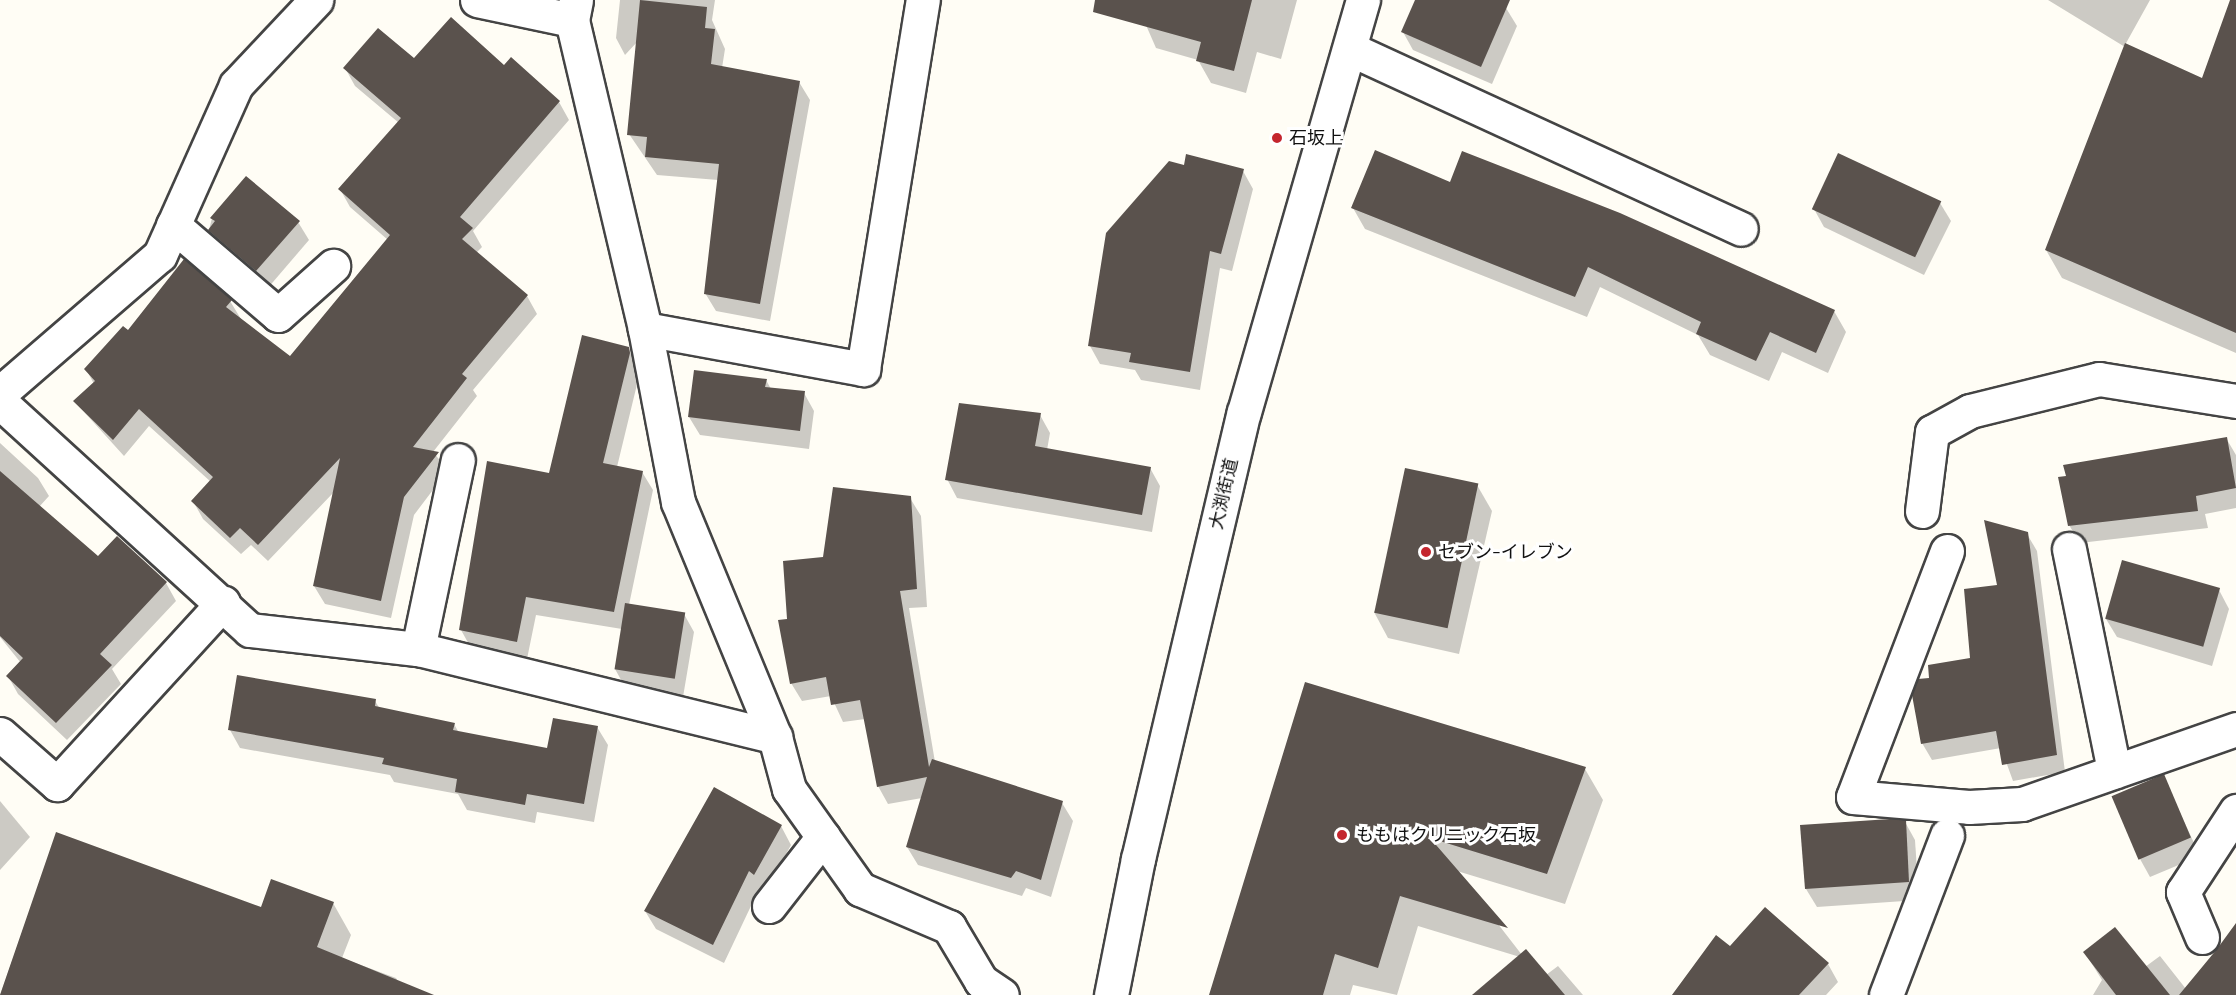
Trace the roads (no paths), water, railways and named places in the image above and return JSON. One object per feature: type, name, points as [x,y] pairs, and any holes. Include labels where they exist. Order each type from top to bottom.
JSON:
[{"type":"street","points":[[0,393],[160,255],[236,85],[316,0]]},
{"type":"street","points":[[477,0],[574,10],[645,329],[678,502],[775,737],[789,789],[860,889],[949,927],[981,981],[1002,995]]},
{"type":"street","points":[[645,329],[863,369],[923,0]]},
{"type":"street","name":"大渕街道","points":[[1111,995],[1138,859],[1244,412],[1363,0]]},
{"type":"street","points":[[1350,49],[1741,229]]},
{"type":"street","points":[[173,225],[278,315],[333,266]]},
{"type":"street","points":[[1922,511],[1932,432],[1970,411],[2099,380],[2236,400]]},
{"type":"street","points":[[0,402],[250,630],[417,649],[775,737]]},
{"type":"street","points":[[417,649],[458,460]]},
{"type":"street","points":[[2068,549],[2114,771]]},
{"type":"street","points":[[1947,551],[1853,797],[1970,807],[2022,804],[2236,729]]},
{"type":"street","points":[[0,734],[57,784],[223,603]]},
{"type":"street","points":[[2202,937],[2183,892],[2236,811]]},
{"type":"street","points":[[1886,995],[1947,835]]},
{"type":"street","points":[[769,906],[823,837]]},
{"type":"place","name":"石坂上","points":[[1277,138]]},
{"type":"place","name":"セブン-イレブン","points":[[1426,552]]},
{"type":"place","name":"ももはクリニック石坂","points":[[1342,835]]}]
